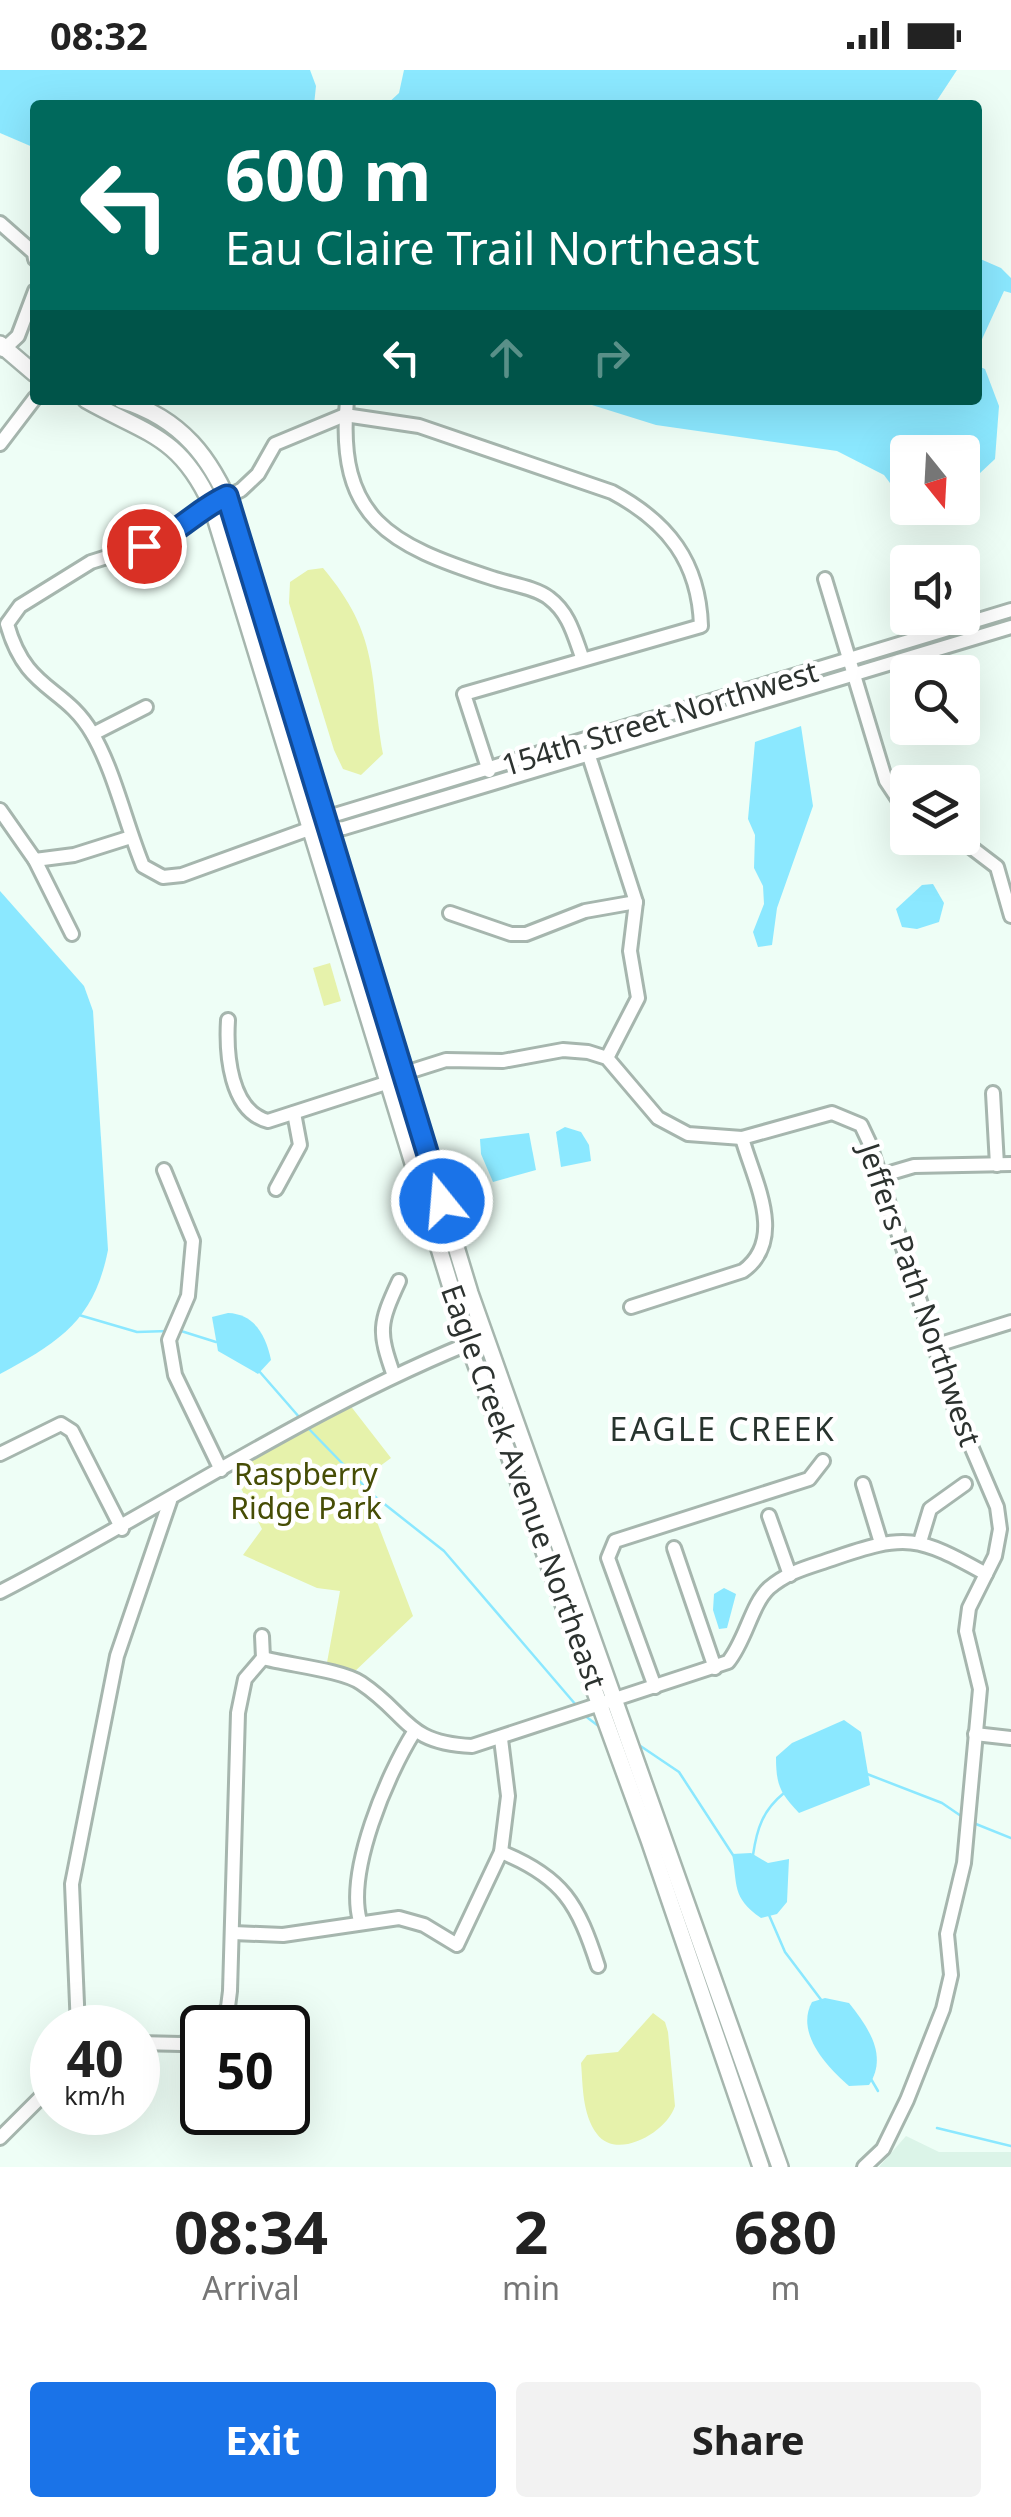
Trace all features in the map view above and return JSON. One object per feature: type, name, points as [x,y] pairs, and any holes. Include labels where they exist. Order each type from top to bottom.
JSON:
[{"type":"main road","points":[[2,347],[30,370]]},
{"type":"main road","name":"Eagle Creek Avenue Northeast","points":[[97,405],[141,424],[174,446],[219,500],[330,824],[485,1337],[762,2167]]},
{"type":"main road","name":"Eagle Creek Avenue Northeast","points":[[137,405],[187,435],[211,463],[310,829],[468,1344],[609,1703],[780,2167]]},
{"type":"main road","points":[[386,1083],[396,1085],[416,1143],[433,1170]]},
{"type":"street","points":[[0,224],[30,250]]},
{"type":"street","points":[[2,347],[18,336],[30,304]]},
{"type":"street","points":[[0,444],[30,405]]},
{"type":"street","points":[[347,405],[342,441],[350,480],[384,530],[420,555],[547,596],[568,618],[582,657]]},
{"type":"street","points":[[146,708],[93,734],[74,711],[30,676],[7,624],[20,606],[92,562],[170,537],[258,474],[274,444],[346,415],[419,426],[612,492],[640,506],[673,536],[691,568],[700,599],[702,626],[582,657],[464,694],[489,771]]},
{"type":"street","points":[[825,579],[890,788]]},
{"type":"street","name":"154th Street Northwest","points":[[93,734],[143,866],[162,877],[182,875],[310,829],[589,756],[852,669],[1011,610]]},
{"type":"street","name":"154th Street Northwest","points":[[330,824],[489,771],[1011,628]]},
{"type":"street","points":[[404,1073],[446,1060],[526,1059],[563,1050],[606,1058],[638,998],[630,951],[636,902],[589,756]]},
{"type":"street","points":[[0,810],[35,860],[72,934]]},
{"type":"street","points":[[35,860],[74,854],[131,837]]},
{"type":"street","points":[[980,854],[997,867],[1011,916]]},
{"type":"street","points":[[450,913],[511,934],[526,934],[585,911],[636,902]]},
{"type":"street","points":[[228,1020],[228,1053],[244,1107],[254,1118],[268,1121],[386,1083]]},
{"type":"street","name":"Jeffers Path Northwest","points":[[606,1058],[658,1118],[688,1134],[742,1138],[832,1113],[861,1125],[978,1472],[997,1507],[1000,1529],[986,1574],[969,1608],[966,1630],[980,1689],[964,1864],[950,1909],[951,1975],[943,2009],[883,2149],[864,2167]]},
{"type":"street","points":[[880,1176],[914,1166],[1004,1164],[993,1093]]},
{"type":"street","points":[[276,1189],[300,1145],[294,1113]]},
{"type":"street","points":[[631,1307],[743,1271],[759,1259],[767,1242],[766,1222],[742,1138]]},
{"type":"street","points":[[164,1170],[193,1241],[188,1296],[168,1340],[174,1375],[221,1470]]},
{"type":"street","points":[[394,1376],[380,1338],[381,1319],[399,1281]]},
{"type":"street","points":[[934,1346],[1011,1322]]},
{"type":"street","points":[[0,1592],[122,1529],[298,1423],[485,1337]]},
{"type":"street","points":[[0,1454],[61,1424],[72,1431],[122,1529]]},
{"type":"street","points":[[655,1687],[608,1558],[609,1548],[615,1541],[809,1479],[823,1461]]},
{"type":"street","points":[[862,1484],[881,1544]]},
{"type":"street","points":[[920,1542],[930,1509],[965,1484]]},
{"type":"street","points":[[77,2005],[72,1884],[117,1656],[170,1501]]},
{"type":"street","points":[[769,1516],[790,1575]]},
{"type":"street","points":[[263,1658],[358,1680],[414,1732],[440,1744],[472,1746],[728,1662],[744,1643],[766,1590],[801,1567],[901,1539],[920,1542],[986,1574]]},
{"type":"street","points":[[674,1548],[714,1668]]},
{"type":"street","points":[[226,2005],[233,1933],[238,1713],[245,1680],[263,1658],[262,1636]]},
{"type":"street","points":[[360,1921],[356,1892],[361,1869],[387,1780],[414,1732]]},
{"type":"street","points":[[974,1734],[1011,1738]]},
{"type":"street","points":[[233,1933],[283,1935],[399,1918],[424,1925],[457,1945],[501,1852],[508,1796],[501,1739]]},
{"type":"street","points":[[501,1852],[541,1869],[560,1888],[582,1917],[598,1966]]},
{"type":"street","points":[[0,2138],[30,2108]]},
{"type":"shaded area","points":[[906,2136],[939,2152],[1011,2152],[1011,2167],[879,2167]]},
{"type":"green space","points":[[323,568],[354,614],[369,656],[383,754],[361,775],[343,769],[334,750],[289,603],[290,582],[308,570]]},
{"type":"green space","points":[[330,963],[341,1001],[324,1006],[313,968]]},
{"type":"green space","name":"Raspberry Ridge Park","points":[[346,1400],[391,1458],[361,1480],[413,1616],[352,1674],[326,1668],[340,1591],[317,1588],[243,1555],[262,1529],[229,1465]]},
{"type":"green space","points":[[653,2013],[665,2022],[668,2032],[675,2106],[662,2125],[641,2140],[616,2145],[606,2142],[588,2118],[581,2063],[587,2055],[618,2052]]},
{"type":"water","points":[[0,70],[310,70],[316,86],[315,100],[30,100],[30,146],[0,133]]},
{"type":"water","points":[[404,70],[957,70],[937,100],[391,100],[399,93]]},
{"type":"water","points":[[982,260],[1001,268],[1011,278],[1011,293],[1004,291],[982,339]]},
{"type":"water","points":[[982,368],[985,369],[999,406],[995,459],[980,473],[980,435],[890,435],[890,483],[884,475],[837,451],[656,425],[592,405],[982,405]]},
{"type":"water","points":[[801,726],[813,806],[777,908],[772,945],[758,947],[753,932],[764,904],[763,886],[754,868],[755,835],[748,819],[755,742]]},
{"type":"water","points":[[933,884],[944,903],[939,922],[917,929],[902,927],[896,909],[922,885]]},
{"type":"water","points":[[0,891],[84,986],[93,1011],[108,1250],[94,1295],[71,1327],[0,1374]]},
{"type":"water","points":[[565,1127],[581,1132],[589,1145],[591,1161],[561,1167],[556,1132]]},
{"type":"water","points":[[529,1133],[536,1170],[493,1182],[481,1154],[480,1139]]},
{"type":"water","points":[[228,1313],[252,1322],[266,1343],[271,1360],[258,1374],[218,1351],[212,1317]]},
{"type":"water","points":[[724,1588],[736,1594],[727,1628],[719,1629],[713,1610],[714,1594]]},
{"type":"water","points":[[844,1720],[861,1732],[870,1785],[799,1813],[780,1788],[776,1757],[792,1743]]},
{"type":"water","points":[[751,1853],[768,1863],[789,1859],[787,1902],[777,1914],[761,1918],[740,1897],[732,1854]]},
{"type":"water","points":[[825,1998],[849,2003],[869,2032],[877,2063],[869,2085],[849,2086],[810,2037],[808,2014],[812,2002]]},
{"type":"waterway","points":[[79,1315],[137,1332],[168,1331]]},
{"type":"waterway","points":[[181,1331],[216,1342]]},
{"type":"waterway","points":[[259,1371],[300,1418]]},
{"type":"waterway","points":[[308,1428],[373,1495],[444,1551],[576,1705]]},
{"type":"waterway","points":[[584,1715],[601,1728]]},
{"type":"waterway","points":[[636,1743],[679,1772],[733,1855]]},
{"type":"waterway","points":[[867,1774],[942,1803],[964,1818]]},
{"type":"waterway","points":[[753,1855],[762,1820],[784,1793]]},
{"type":"waterway","points":[[971,1822],[1011,1838]]},
{"type":"waterway","points":[[769,1915],[785,1952],[822,2001]]},
{"type":"waterway","points":[[871,2079],[878,2091]]},
{"type":"waterway","points":[[937,2128],[1011,2146]]},
{"type":"district","name":"EAGLE CREEK","points":[[723,1430]]},
{"type":"route","points":[[144,546],[170,537],[202,509],[227,496],[442,1201]]}]
